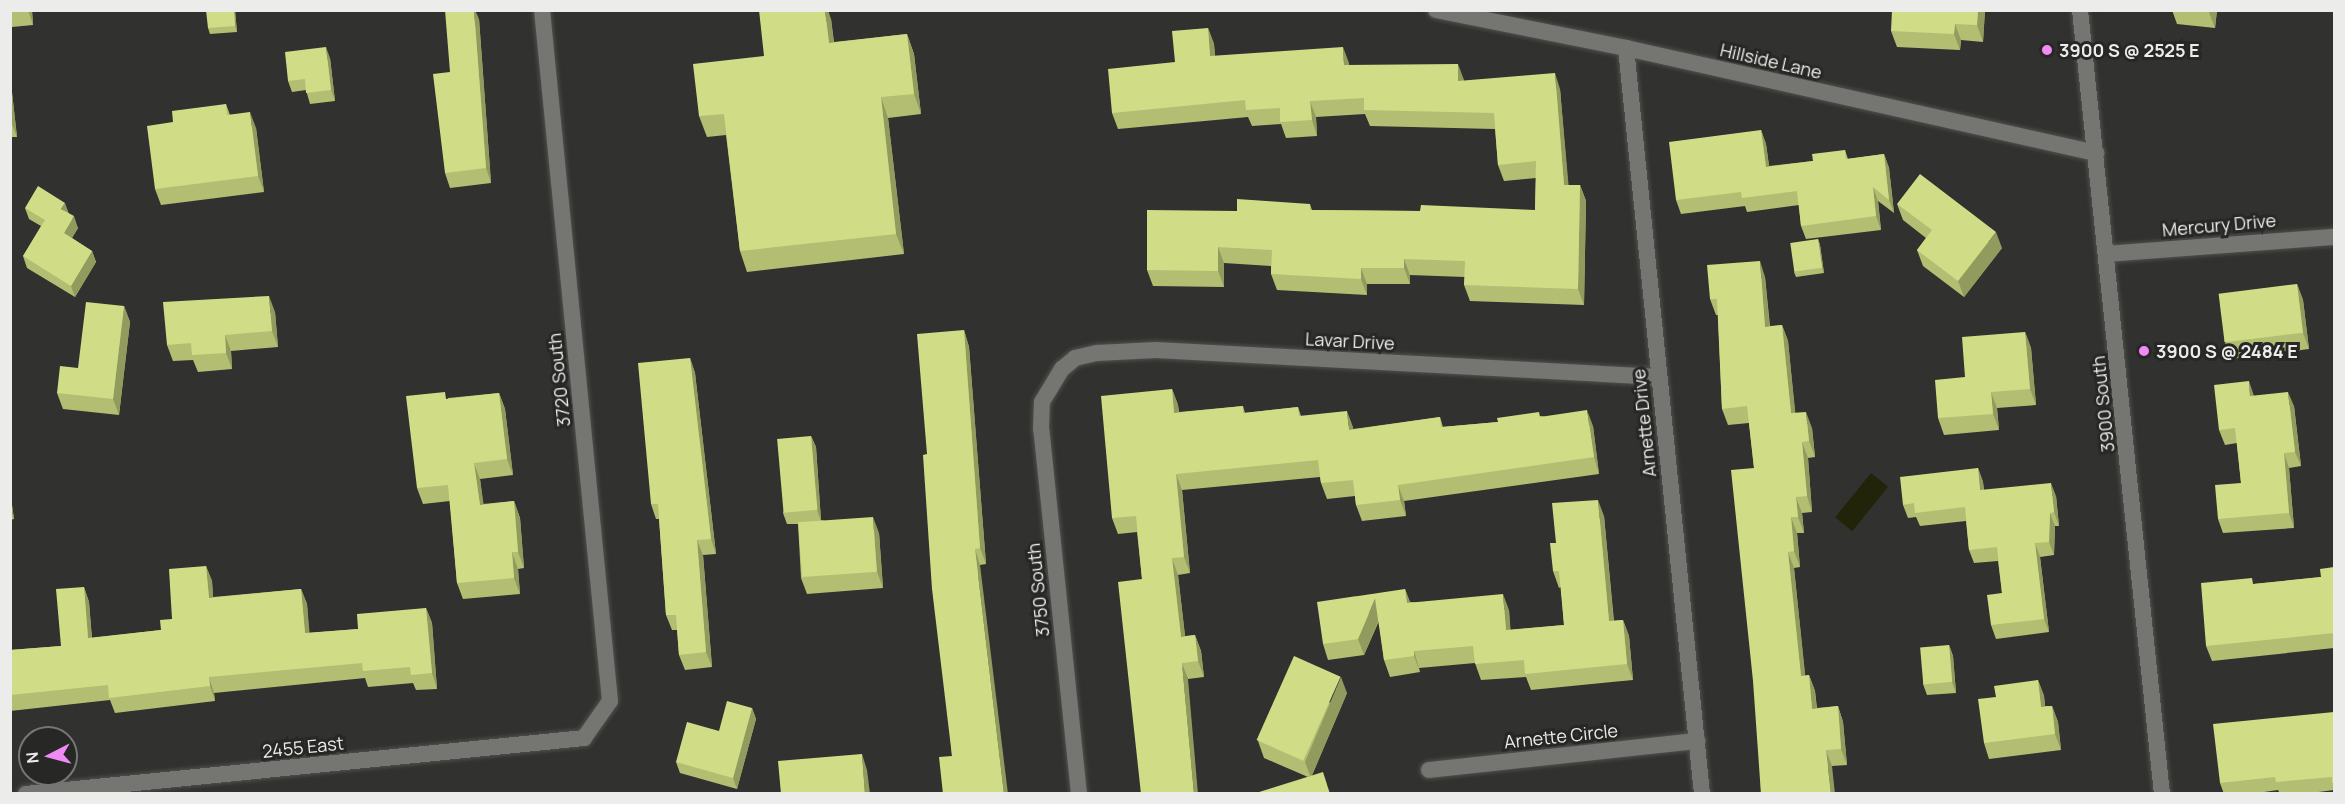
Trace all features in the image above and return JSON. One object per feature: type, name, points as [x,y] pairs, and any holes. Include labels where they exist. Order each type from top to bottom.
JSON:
[{"type":"street","name":"3720 South","points":[[542,10],[610,701],[584,738]]},
{"type":"street","name":"Hillside Lane","points":[[1437,10],[1626,48],[2096,153]]},
{"type":"street","name":"3900 South","points":[[2080,10],[2162,794]]},
{"type":"street","name":"Arnette Drive","points":[[1626,48],[1702,794]]},
{"type":"street","name":"Mercury Drive","points":[[2107,254],[2334,237]]},
{"type":"street","name":"Lavar Drive","points":[[1051,384],[1075,358],[1132,350],[1659,377]]},
{"type":"street","name":"3750 South","points":[[1051,384],[1042,402],[1041,429],[1079,794]]},
{"type":"street","name":"2455 East","points":[[26,794],[584,738]]},
{"type":"street","name":"Arnette Circle","points":[[1429,770],[1697,741]]},
{"type":"shaded area","points":[[1871,473],[1888,487],[1852,531],[1835,517]]},
{"type":"building","points":[[206,10],[234,10],[235,26],[208,28]]},
{"type":"building","points":[[445,10],[474,10],[486,168],[445,173],[433,74],[450,72]]},
{"type":"building","points":[[759,10],[825,10],[829,43],[907,34],[914,94],[881,97],[896,234],[740,251],[724,114],[699,116],[693,64],[764,56]]},
{"type":"building","points":[[1892,10],[1978,10],[1977,25],[1955,24],[1954,34],[1891,31]]},
{"type":"building","points":[[1208,28],[1210,56],[1343,47],[1344,65],[1458,64],[1458,81],[1555,73],[1564,185],[1580,185],[1578,289],[1464,285],[1465,261],[1404,259],[1404,268],[1361,268],[1361,279],[1271,274],[1272,250],[1218,247],[1218,271],[1147,270],[1147,210],[1237,211],[1237,199],[1310,204],[1310,210],[1420,211],[1421,205],[1535,210],[1536,161],[1498,165],[1494,113],[1364,110],[1364,98],[1310,101],[1312,120],[1280,122],[1280,108],[1246,110],[1245,100],[1112,113],[1108,69],[1175,62],[1172,31]]},
{"type":"building","points":[[326,47],[331,90],[306,93],[305,79],[288,81],[285,52]]},
{"type":"building","points":[[226,104],[227,115],[250,112],[258,176],[155,189],[147,126],[173,122],[172,111]]},
{"type":"building","points":[[1761,130],[1766,167],[1813,161],[1812,154],[1845,150],[1846,159],[1884,154],[1889,200],[1873,187],[1876,216],[1801,226],[1797,191],[1742,198],[1741,192],[1676,200],[1669,142]]},
{"type":"building","points":[[1920,174],[1996,232],[1958,281],[1917,250],[1932,230],[1897,204]]},
{"type":"building","points":[[38,186],[65,203],[61,209],[74,216],[64,233],[92,251],[71,286],[23,256],[45,220],[25,208]]},
{"type":"building","points":[[1818,239],[1822,268],[1794,272],[1790,243]]},
{"type":"building","points":[[1760,261],[1765,327],[1782,325],[1791,413],[1806,412],[1809,441],[1802,442],[1807,496],[1796,497],[1798,517],[1791,517],[1794,551],[1788,552],[1801,676],[1809,675],[1812,709],[1838,706],[1841,749],[1826,750],[1831,794],[1761,794],[1753,681],[1731,470],[1754,468],[1747,406],[1722,409],[1717,299],[1710,299],[1707,265]]},
{"type":"building","points":[[2297,284],[2303,333],[2225,342],[2219,294]]},
{"type":"building","points":[[269,296],[272,331],[225,335],[226,353],[192,355],[191,343],[167,345],[163,302]]},
{"type":"building","points":[[86,302],[124,306],[113,399],[57,393],[60,366],[78,368]]},
{"type":"building","points":[[964,330],[980,548],[975,549],[1004,794],[943,794],[939,757],[952,756],[932,589],[923,455],[927,454],[917,334]]},
{"type":"building","points":[[2025,332],[2030,389],[1991,392],[1993,414],[1938,418],[1935,380],[1965,377],[1962,337]]},
{"type":"building","points":[[690,358],[711,539],[697,540],[706,652],[679,655],[676,615],[666,615],[658,504],[651,504],[638,363]]},
{"type":"building","points":[[2249,381],[2250,396],[2288,392],[2295,452],[2284,453],[2289,513],[2218,519],[2215,485],[2241,483],[2235,428],[2219,430],[2214,385]]},
{"type":"building","points":[[1172,389],[1174,413],[1243,406],[1243,413],[1298,407],[1299,416],[1347,411],[1349,430],[1440,417],[1441,427],[1498,422],[1497,418],[1539,412],[1540,417],[1587,410],[1594,457],[1398,485],[1400,500],[1356,505],[1353,480],[1321,483],[1318,460],[1176,474],[1184,557],[1172,558],[1181,637],[1195,635],[1198,661],[1182,663],[1194,794],[1141,794],[1118,582],[1142,579],[1136,516],[1112,518],[1101,396]]},
{"type":"building","points":[[445,392],[446,399],[499,393],[507,459],[474,463],[480,505],[514,501],[518,552],[512,552],[514,578],[457,583],[448,485],[417,488],[406,396]]},
{"type":"building","points":[[811,436],[817,510],[784,513],[777,439]]},
{"type":"building","points":[[1978,468],[1980,490],[2051,483],[2054,512],[2050,513],[2049,542],[2035,543],[2044,619],[1991,625],[1987,595],[2002,593],[1997,547],[1969,550],[1965,507],[1915,513],[1914,503],[1903,505],[1900,477]]},
{"type":"building","points":[[1598,500],[1609,621],[1623,620],[1627,664],[1525,674],[1524,660],[1475,664],[1473,646],[1414,651],[1414,656],[1384,660],[1375,599],[1358,639],[1323,644],[1317,602],[1405,589],[1407,603],[1503,594],[1506,630],[1564,625],[1559,571],[1553,571],[1550,543],[1556,543],[1552,503]]},
{"type":"building","points":[[873,517],[877,572],[802,577],[798,522]]},
{"type":"building","points":[[206,566],[209,598],[301,589],[305,633],[358,629],[357,614],[426,608],[432,673],[411,675],[410,667],[363,671],[362,663],[209,677],[210,686],[109,698],[108,685],[10,695],[10,650],[61,646],[56,589],[84,587],[88,638],[161,630],[160,620],[172,619],[169,569]]},
{"type":"building","points":[[2334,567],[2334,633],[2206,646],[2201,583],[2252,578],[2253,584],[2321,577],[2320,569]]},
{"type":"building","points":[[1949,645],[1952,682],[1923,684],[1920,648]]},
{"type":"building","points":[[1294,656],[1341,677],[1303,761],[1257,740]]},
{"type":"building","points":[[2038,680],[2041,707],[2052,706],[2055,734],[1984,743],[1978,699],[1996,697],[1994,686]]},
{"type":"building","points":[[727,701],[752,708],[733,778],[676,762],[687,722],[719,731]]},
{"type":"building","points":[[2334,712],[2334,783],[2332,783],[2332,777],[2276,782],[2275,777],[2220,783],[2213,724]]},
{"type":"building","points":[[862,754],[865,794],[781,794],[778,761]]},
{"type":"building","points":[[1323,772],[1330,794],[1256,794],[1256,793]]},
{"type":"place","name":"3900 S @ 2525 E","points":[[2047,50]]},
{"type":"place","name":"3900 S @ 2484 E","points":[[2144,351]]}]
